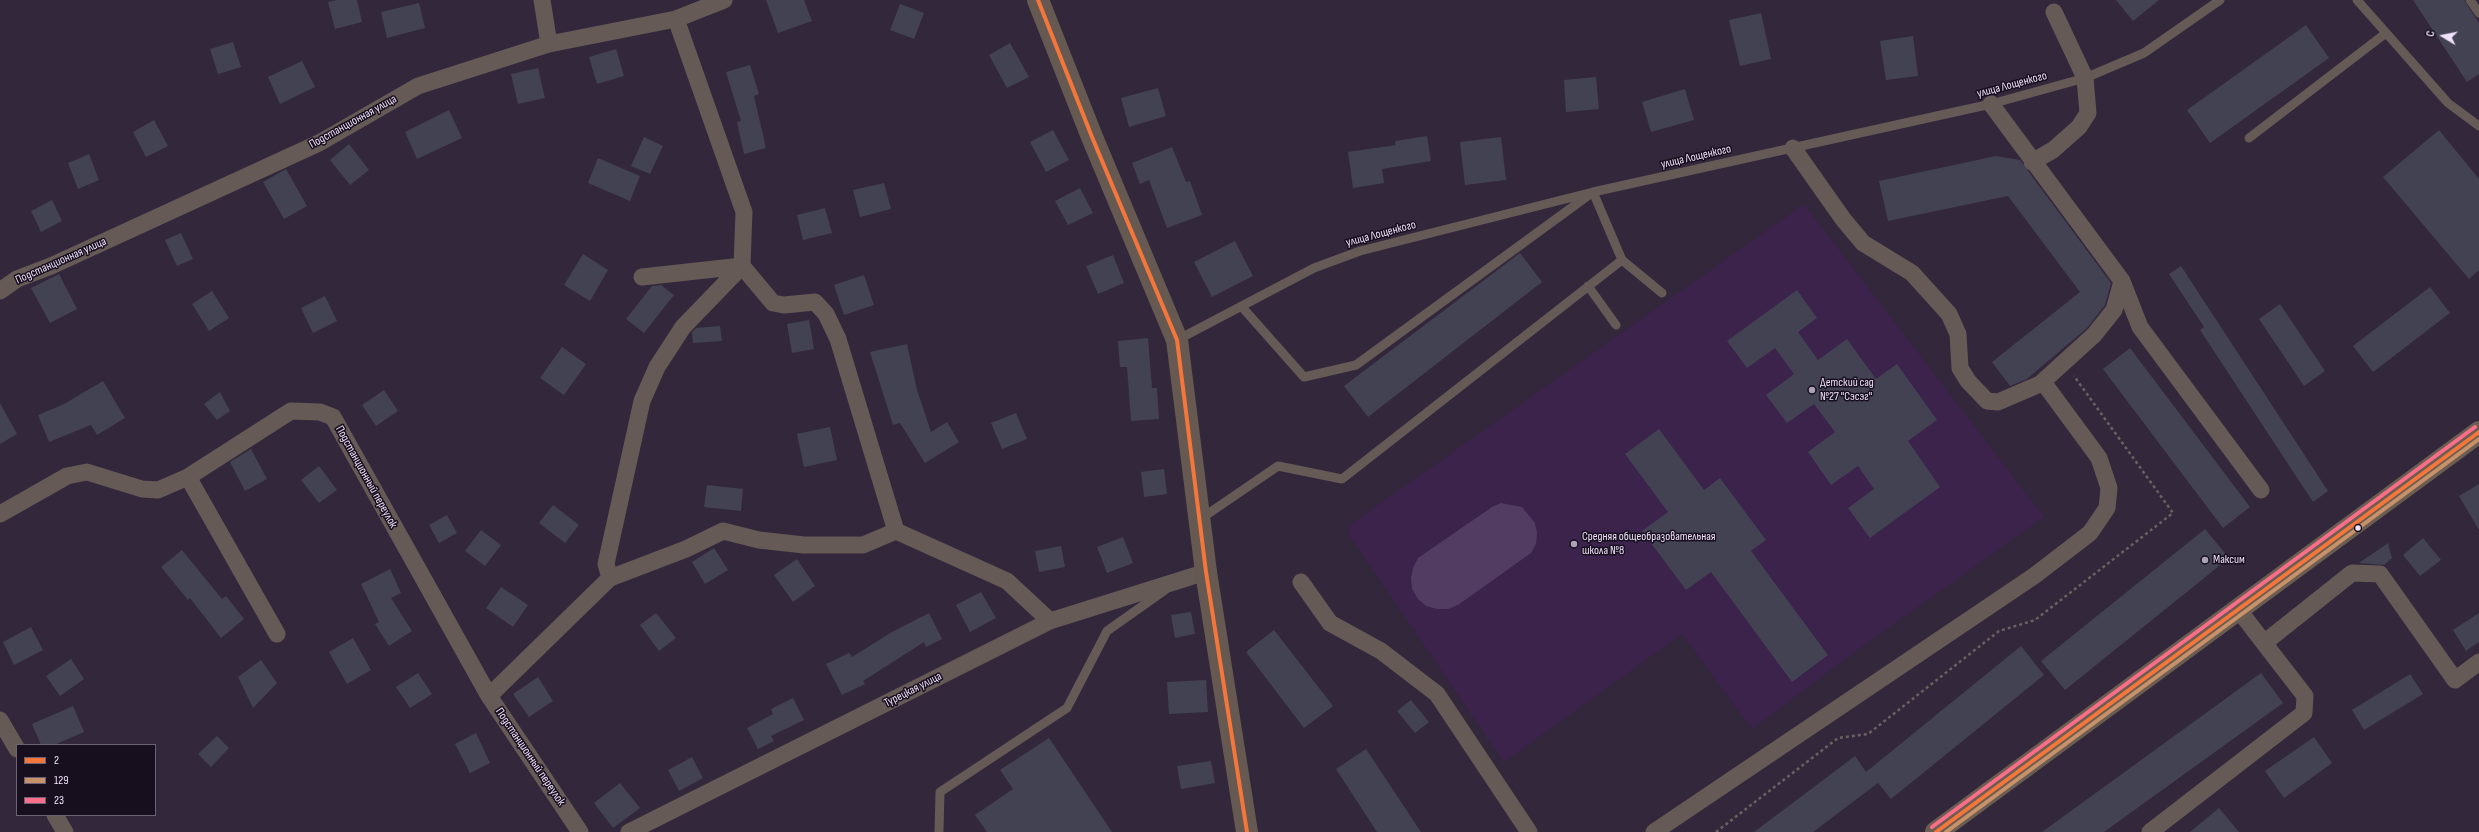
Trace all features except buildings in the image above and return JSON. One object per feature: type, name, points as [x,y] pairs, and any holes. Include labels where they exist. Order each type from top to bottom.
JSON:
[{"type":"main road","points":[[1936,832],[2479,432]]},
{"type":"street","points":[[542,0],[549,44]]},
{"type":"street","name":"Подстанционная улица","points":[[0,291],[17,279],[51,266],[319,143],[418,86],[549,44],[676,19],[724,0]]},
{"type":"street","points":[[1038,0],[1092,137],[1177,340],[1206,572],[1248,832]]},
{"type":"street","points":[[2032,162],[2053,150],[2079,126],[2088,113],[2085,78],[2054,12]]},
{"type":"street","points":[[610,578],[606,564],[642,401],[657,367],[683,327],[742,266],[744,212],[676,19]]},
{"type":"street","points":[[1991,104],[2032,162],[2122,281],[2140,327],[2261,490]]},
{"type":"street","points":[[1793,148],[1843,219],[1863,243],[1912,272],[1949,314],[1958,334],[1960,368],[1979,395],[1987,401],[1998,402],[2043,382],[2094,335],[2114,310],[2122,281]]},
{"type":"street","points":[[642,277],[742,266]]},
{"type":"street","points":[[742,266],[773,303],[784,305],[815,302],[826,314],[838,338],[896,531]]},
{"type":"street","points":[[1654,832],[2034,576],[2090,533],[2107,508],[2109,488],[2099,458],[2043,382]]},
{"type":"street","name":"Подстанционный переулок","points":[[0,514],[67,476],[80,473],[87,472],[142,490],[158,490],[188,477],[291,412],[320,412],[333,417],[489,696],[580,832]]},
{"type":"street","points":[[188,477],[277,634]]},
{"type":"street","points":[[489,696],[610,578],[686,549],[723,531],[759,540],[811,546],[863,545],[896,531],[1007,581],[1050,621]]},
{"type":"street","name":"Турецкая улица","points":[[629,832],[1050,621],[1206,572]]},
{"type":"street","points":[[2264,643],[2352,573],[2380,574],[2455,680],[2479,662]]},
{"type":"street","points":[[1301,582],[1330,622],[1381,651],[1437,694],[1529,832]]},
{"type":"street","points":[[2150,832],[2304,713],[2305,696],[2238,609]]},
{"type":"street","points":[[0,720],[16,747]]},
{"type":"street","points":[[56,816],[65,832]]},
{"type":"lane","name":"улица Лощенкого","points":[[1177,340],[1314,268],[1360,251],[1592,192],[1991,104],[2085,78],[2144,53],[2220,0]]},
{"type":"lane","points":[[2357,0],[2448,103],[2479,126]]},
{"type":"lane","points":[[2470,0],[2479,13]]},
{"type":"lane","points":[[2248,138],[2386,33]]},
{"type":"lane","points":[[1242,307],[1304,376],[1356,365],[1592,192],[1622,260],[1662,293]]},
{"type":"lane","points":[[1199,520],[1278,466],[1342,479],[1622,260]]},
{"type":"lane","points":[[1588,286],[1616,325]]},
{"type":"lane","points":[[939,832],[940,792],[1067,708],[1107,631],[1177,582]]},
{"type":"shaded area","points":[[1804,204],[2044,517],[1856,651],[1752,729],[1682,634],[1504,762],[1349,535],[1351,524]]},
{"type":"shaded area","points":[[1501,503],[1522,507],[1535,523],[1537,533],[1536,544],[1531,553],[1458,605],[1448,609],[1437,609],[1426,606],[1418,599],[1412,589],[1411,578],[1413,568],[1418,558],[1492,507]]},
{"type":"transit line","name":"2","points":[[1038,0],[1092,137],[1177,340],[1206,572],[1247,832]]},
{"type":"transit line","name":"23","points":[[1932,827],[2475,427]]},
{"type":"transit line","name":"2","points":[[1936,832],[2479,432]]},
{"type":"transit line","name":"129","points":[[1946,832],[2479,439]]},
{"type":"place","name":"Детский сад №27 \"Сэсэг\"","points":[[1812,390]]},
{"type":"place","name":"Средняя общеобразовательная школа №8","points":[[1574,544]]},
{"type":"place","name":"Максим","points":[[2205,560]]}]
